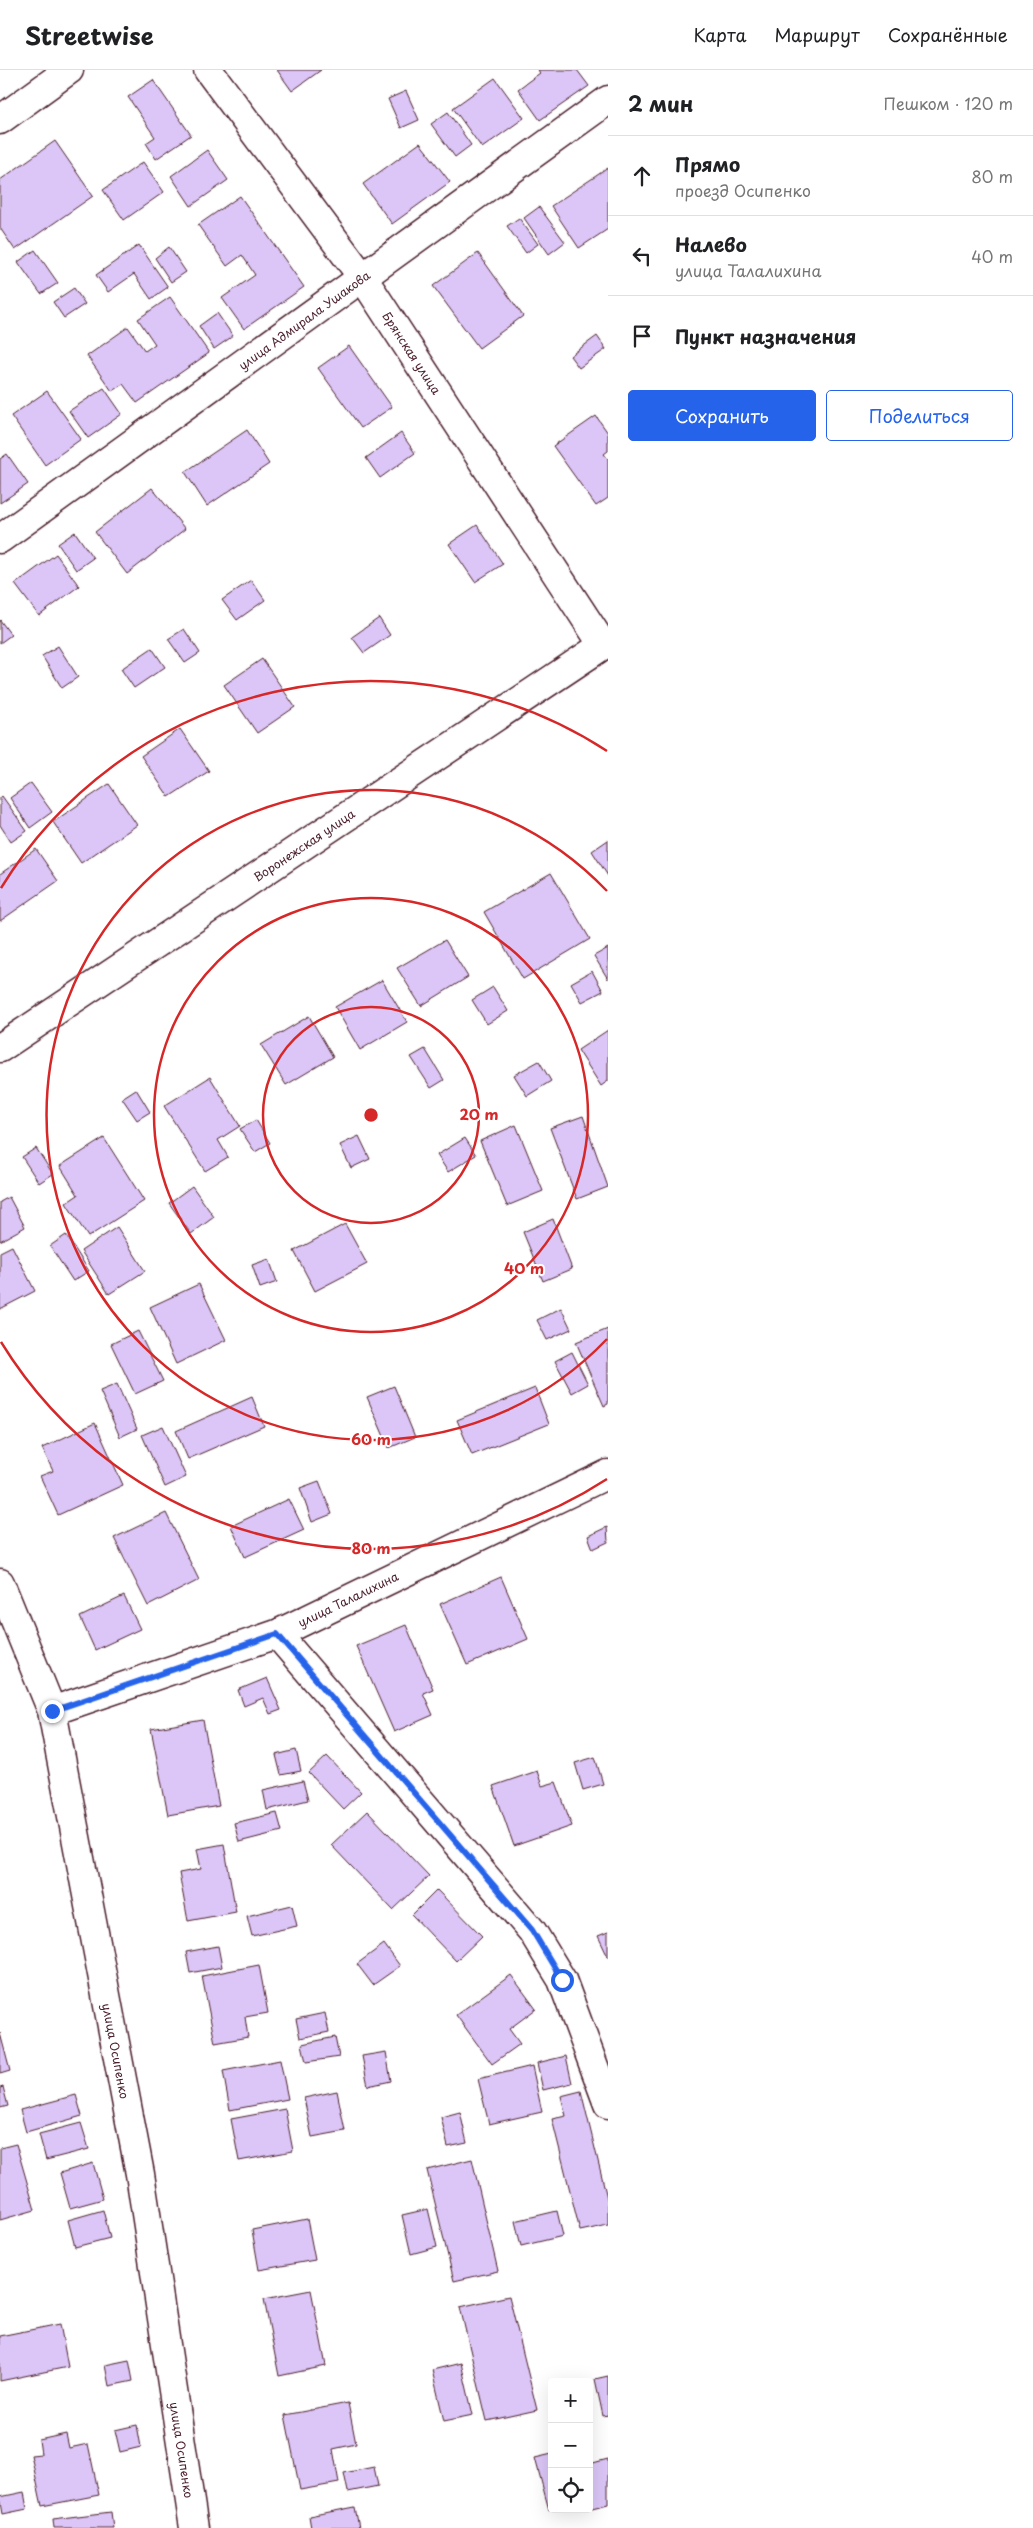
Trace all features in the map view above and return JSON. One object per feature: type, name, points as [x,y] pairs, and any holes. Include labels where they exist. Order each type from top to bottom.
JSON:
[{"type":"street","points":[[0,120],[69,70]]},
{"type":"street","name":"Брянская улица","points":[[208,70],[363,278],[606,643]]},
{"type":"street","name":"улица Адмирала Ушакова","points":[[0,539],[608,100]]},
{"type":"street","name":"Воронежская улица","points":[[0,1048],[606,643]]},
{"type":"street","name":"улица Талалихина","points":[[52,1711],[277,1634],[608,1474]]},
{"type":"street","name":"улица Осипенко","points":[[0,1583],[52,1711],[140,2174],[194,2528]]},
{"type":"street","points":[[277,1634],[532,1930],[562,1980],[608,2104]]},
{"type":"building","points":[[277,70],[321,70],[292,91]]},
{"type":"building","points":[[538,70],[577,70],[589,86],[540,120],[518,89],[540,73]]},
{"type":"building","points":[[495,78],[524,118],[482,148],[453,108]]},
{"type":"building","points":[[153,80],[191,135],[156,159],[146,143],[155,137],[128,97]]},
{"type":"building","points":[[406,91],[419,120],[401,128],[388,99]]},
{"type":"building","points":[[448,112],[471,145],[455,157],[431,124]]},
{"type":"building","points":[[55,141],[93,196],[15,250],[0,228],[0,180]]},
{"type":"building","points":[[420,143],[450,182],[392,224],[363,184]]},
{"type":"building","points":[[207,150],[228,180],[191,206],[171,176]]},
{"type":"building","points":[[143,162],[164,192],[124,220],[103,190]]},
{"type":"building","points":[[608,168],[608,229],[579,248],[551,206]]},
{"type":"building","points":[[240,196],[304,287],[244,329],[222,298],[255,275],[242,255],[227,266],[198,225]]},
{"type":"building","points":[[539,207],[565,242],[549,254],[524,218]]},
{"type":"building","points":[[519,218],[538,244],[526,253],[507,226]]},
{"type":"building","points":[[139,245],[168,287],[151,299],[134,274],[108,292],[96,275]]},
{"type":"building","points":[[169,247],[186,272],[171,282],[155,258]]},
{"type":"building","points":[[35,250],[58,283],[41,294],[18,262]]},
{"type":"building","points":[[478,253],[523,316],[479,348],[433,286]]},
{"type":"building","points":[[74,288],[85,304],[64,318],[53,302]]},
{"type":"building","points":[[170,297],[209,353],[137,403],[123,384],[112,391],[87,356],[128,327],[145,351],[155,344],[138,319]]},
{"type":"building","points":[[217,313],[233,336],[214,349],[199,326]]},
{"type":"building","points":[[597,336],[606,349],[579,368],[570,356]]},
{"type":"building","points":[[349,346],[392,407],[361,428],[318,368]]},
{"type":"building","points":[[104,388],[122,414],[88,438],[69,411]]},
{"type":"building","points":[[47,391],[81,439],[45,465],[11,416]]},
{"type":"building","points":[[596,416],[608,433],[608,451],[604,454],[608,459],[608,498],[596,506],[553,446]]},
{"type":"building","points":[[247,430],[269,464],[207,506],[185,472]]},
{"type":"building","points":[[401,433],[415,453],[380,478],[366,458]]},
{"type":"building","points":[[7,454],[28,484],[0,503],[0,459]]},
{"type":"building","points":[[152,488],[185,529],[127,574],[95,532]]},
{"type":"building","points":[[477,525],[503,564],[475,582],[449,544]]},
{"type":"building","points":[[75,532],[93,558],[76,570],[58,544]]},
{"type":"building","points":[[56,554],[79,586],[39,616],[15,584]]},
{"type":"building","points":[[251,580],[265,600],[237,620],[222,600]]},
{"type":"building","points":[[379,618],[390,635],[364,653],[352,637]]},
{"type":"building","points":[[0,620],[11,635],[0,643]]},
{"type":"building","points":[[184,629],[200,653],[185,663],[168,639]]},
{"type":"building","points":[[58,646],[78,677],[62,688],[42,656]]},
{"type":"building","points":[[152,648],[165,667],[134,688],[121,669]]},
{"type":"building","points":[[262,659],[295,707],[257,733],[224,685]]},
{"type":"building","points":[[180,729],[209,771],[169,797],[141,756]]},
{"type":"building","points":[[31,783],[52,812],[30,828],[10,798]]},
{"type":"building","points":[[109,784],[137,825],[81,863],[53,822]]},
{"type":"building","points":[[2,796],[27,831],[11,842],[0,825],[0,798]]},
{"type":"building","points":[[608,840],[608,876],[592,851]]},
{"type":"building","points":[[36,849],[58,881],[0,921],[0,874]]},
{"type":"building","points":[[551,873],[590,939],[523,979],[484,912]]},
{"type":"building","points":[[445,940],[468,977],[421,1006],[397,968]]},
{"type":"building","points":[[608,948],[608,979],[594,956]]},
{"type":"building","points":[[592,971],[603,991],[582,1002],[571,983]]},
{"type":"building","points":[[382,980],[407,1022],[360,1050],[335,1007]]},
{"type":"building","points":[[493,987],[508,1011],[487,1024],[472,1000]]},
{"type":"building","points":[[309,1016],[333,1057],[286,1085],[261,1045]]},
{"type":"building","points":[[608,1030],[608,1081],[601,1086],[578,1050]]},
{"type":"building","points":[[425,1049],[444,1080],[431,1088],[411,1057]]},
{"type":"building","points":[[539,1061],[551,1081],[527,1096],[514,1075]]},
{"type":"building","points":[[210,1077],[240,1126],[218,1140],[228,1157],[205,1171],[164,1106]]},
{"type":"building","points":[[136,1089],[150,1112],[137,1120],[122,1098]]},
{"type":"building","points":[[583,1116],[608,1187],[577,1199],[550,1128]]},
{"type":"building","points":[[256,1120],[270,1143],[255,1152],[240,1129]]},
{"type":"building","points":[[516,1125],[543,1191],[507,1206],[480,1141]]},
{"type":"building","points":[[359,1136],[370,1159],[351,1168],[340,1145]]},
{"type":"building","points":[[104,1138],[144,1201],[88,1237],[66,1203],[78,1195],[60,1166]]},
{"type":"building","points":[[465,1138],[476,1155],[448,1172],[437,1155]]},
{"type":"building","points":[[36,1148],[53,1174],[39,1183],[22,1157]]},
{"type":"building","points":[[192,1186],[214,1217],[191,1234],[169,1203]]},
{"type":"building","points":[[9,1197],[25,1227],[0,1241],[0,1202]]},
{"type":"building","points":[[553,1219],[572,1269],[543,1281],[523,1232]]},
{"type":"building","points":[[345,1224],[367,1264],[315,1291],[294,1251]]},
{"type":"building","points":[[117,1227],[145,1271],[109,1294],[81,1251]]},
{"type":"building","points":[[66,1235],[89,1271],[73,1281],[50,1246]]},
{"type":"building","points":[[12,1246],[35,1291],[0,1309],[0,1252]]},
{"type":"building","points":[[269,1259],[277,1282],[260,1288],[252,1265]]},
{"type":"building","points":[[199,1284],[226,1340],[176,1364],[150,1307]]},
{"type":"building","points":[[561,1308],[571,1329],[547,1340],[537,1320]]},
{"type":"building","points":[[608,1329],[608,1404],[604,1406],[576,1342]]},
{"type":"building","points":[[138,1331],[163,1381],[135,1394],[111,1344]]},
{"type":"building","points":[[572,1352],[588,1384],[572,1393],[555,1361]]},
{"type":"building","points":[[117,1384],[137,1429],[120,1437],[100,1391]]},
{"type":"building","points":[[394,1386],[415,1437],[389,1448],[367,1397]]},
{"type":"building","points":[[535,1388],[549,1424],[472,1455],[457,1420]]},
{"type":"building","points":[[252,1397],[264,1426],[188,1459],[176,1431]]},
{"type":"building","points":[[95,1423],[123,1485],[58,1515],[40,1476],[53,1471],[42,1448]]},
{"type":"building","points":[[163,1426],[186,1477],[165,1487],[142,1435]]},
{"type":"building","points":[[319,1481],[332,1514],[312,1522],[300,1488]]},
{"type":"building","points":[[289,1499],[304,1530],[245,1557],[231,1526]]},
{"type":"building","points":[[166,1513],[199,1580],[148,1606],[114,1538]]},
{"type":"building","points":[[607,1527],[608,1542],[593,1549],[588,1536]]},
{"type":"building","points":[[501,1577],[528,1639],[467,1665],[440,1604]]},
{"type":"building","points":[[124,1596],[140,1629],[95,1650],[80,1617]]},
{"type":"building","points":[[406,1625],[433,1689],[423,1693],[433,1715],[394,1732],[356,1646]]},
{"type":"building","points":[[267,1678],[281,1710],[270,1714],[263,1698],[244,1706],[238,1690]]},
{"type":"building","points":[[203,1720],[219,1806],[168,1815],[151,1729]]},
{"type":"building","points":[[296,1750],[301,1771],[281,1775],[276,1755]]},
{"type":"building","points":[[327,1756],[361,1792],[343,1809],[309,1773]]},
{"type":"building","points":[[595,1757],[603,1784],[583,1790],[575,1763]]},
{"type":"building","points":[[537,1771],[542,1786],[556,1782],[572,1826],[514,1846],[493,1786]]},
{"type":"building","points":[[303,1781],[308,1800],[267,1810],[263,1790]]},
{"type":"building","points":[[367,1811],[429,1876],[393,1910],[331,1845]]},
{"type":"building","points":[[277,1813],[282,1831],[239,1842],[234,1823]]},
{"type":"building","points":[[224,1844],[236,1912],[188,1921],[179,1873],[201,1869],[197,1849]]},
{"type":"building","points":[[437,1890],[482,1936],[456,1961],[412,1915]]},
{"type":"building","points":[[292,1905],[297,1926],[252,1936],[247,1916]]},
{"type":"building","points":[[608,1932],[608,1957],[598,1936]]},
{"type":"building","points":[[384,1944],[400,1966],[373,1985],[357,1964]]},
{"type":"building","points":[[218,1946],[222,1967],[190,1973],[186,1952]]},
{"type":"building","points":[[259,1965],[268,2013],[245,2017],[248,2037],[215,2043],[202,1976]]},
{"type":"building","points":[[511,1975],[536,2009],[509,2029],[520,2044],[492,2064],[456,2015]]},
{"type":"building","points":[[325,2013],[329,2032],[300,2038],[296,2019]]},
{"type":"building","points":[[0,2033],[10,2071],[0,2074]]},
{"type":"building","points":[[335,2037],[339,2057],[306,2062],[302,2044]]},
{"type":"building","points":[[386,2052],[391,2081],[368,2086],[362,2056]]},
{"type":"building","points":[[566,2056],[572,2083],[543,2090],[537,2063]]},
{"type":"building","points":[[280,2060],[288,2099],[230,2110],[223,2071]]},
{"type":"building","points":[[532,2066],[542,2112],[489,2124],[478,2079]]},
{"type":"building","points":[[3,2087],[8,2106],[0,2108],[0,2088]]},
{"type":"building","points":[[337,2091],[345,2131],[312,2137],[304,2098]]},
{"type":"building","points":[[581,2091],[608,2202],[608,2225],[580,2231],[552,2119],[566,2116],[561,2096]]},
{"type":"building","points":[[76,2095],[82,2116],[26,2132],[20,2110]]},
{"type":"building","points":[[285,2109],[293,2151],[239,2161],[231,2119]]},
{"type":"building","points":[[460,2112],[467,2143],[448,2147],[441,2117]]},
{"type":"building","points":[[81,2123],[89,2149],[46,2160],[39,2134]]},
{"type":"building","points":[[16,2144],[35,2210],[0,2220],[0,2148]]},
{"type":"building","points":[[472,2159],[498,2271],[454,2281],[427,2170]]},
{"type":"building","points":[[93,2163],[103,2199],[70,2208],[60,2173]]},
{"type":"building","points":[[428,2209],[437,2247],[411,2254],[402,2215]]},
{"type":"building","points":[[103,2210],[110,2238],[75,2247],[68,2220]]},
{"type":"building","points":[[557,2211],[563,2236],[521,2246],[515,2221]]},
{"type":"building","points":[[307,2219],[315,2260],[259,2270],[252,2230]]},
{"type":"building","points":[[311,2290],[326,2366],[279,2376],[264,2299]]},
{"type":"building","points":[[509,2296],[537,2410],[487,2421],[460,2307]]},
{"type":"building","points":[[60,2324],[68,2367],[0,2381],[0,2336]]},
{"type":"building","points":[[129,2360],[133,2381],[109,2386],[105,2365]]},
{"type":"building","points":[[461,2363],[473,2415],[444,2421],[432,2370]]},
{"type":"building","points":[[608,2376],[608,2415],[603,2416],[595,2379]]},
{"type":"building","points":[[348,2403],[356,2444],[333,2449],[339,2483],[300,2490],[285,2415]]},
{"type":"building","points":[[137,2425],[141,2447],[120,2452],[115,2430]]},
{"type":"building","points":[[66,2434],[69,2448],[88,2444],[99,2495],[42,2506],[31,2455],[41,2454],[39,2440]]},
{"type":"building","points":[[548,2455],[548,2506],[535,2458]]},
{"type":"building","points":[[608,2459],[608,2504],[593,2508],[593,2468],[593,2463]]},
{"type":"building","points":[[374,2467],[378,2486],[348,2492],[344,2473]]},
{"type":"building","points":[[24,2492],[27,2509],[3,2514],[0,2497]]},
{"type":"building","points":[[355,2507],[359,2528],[311,2528],[309,2516]]},
{"type":"building","points":[[111,2512],[113,2528],[54,2528],[53,2519]]},
{"type":"route","points":[[52,1711],[277,1634],[532,1930],[562,1980]]}]
